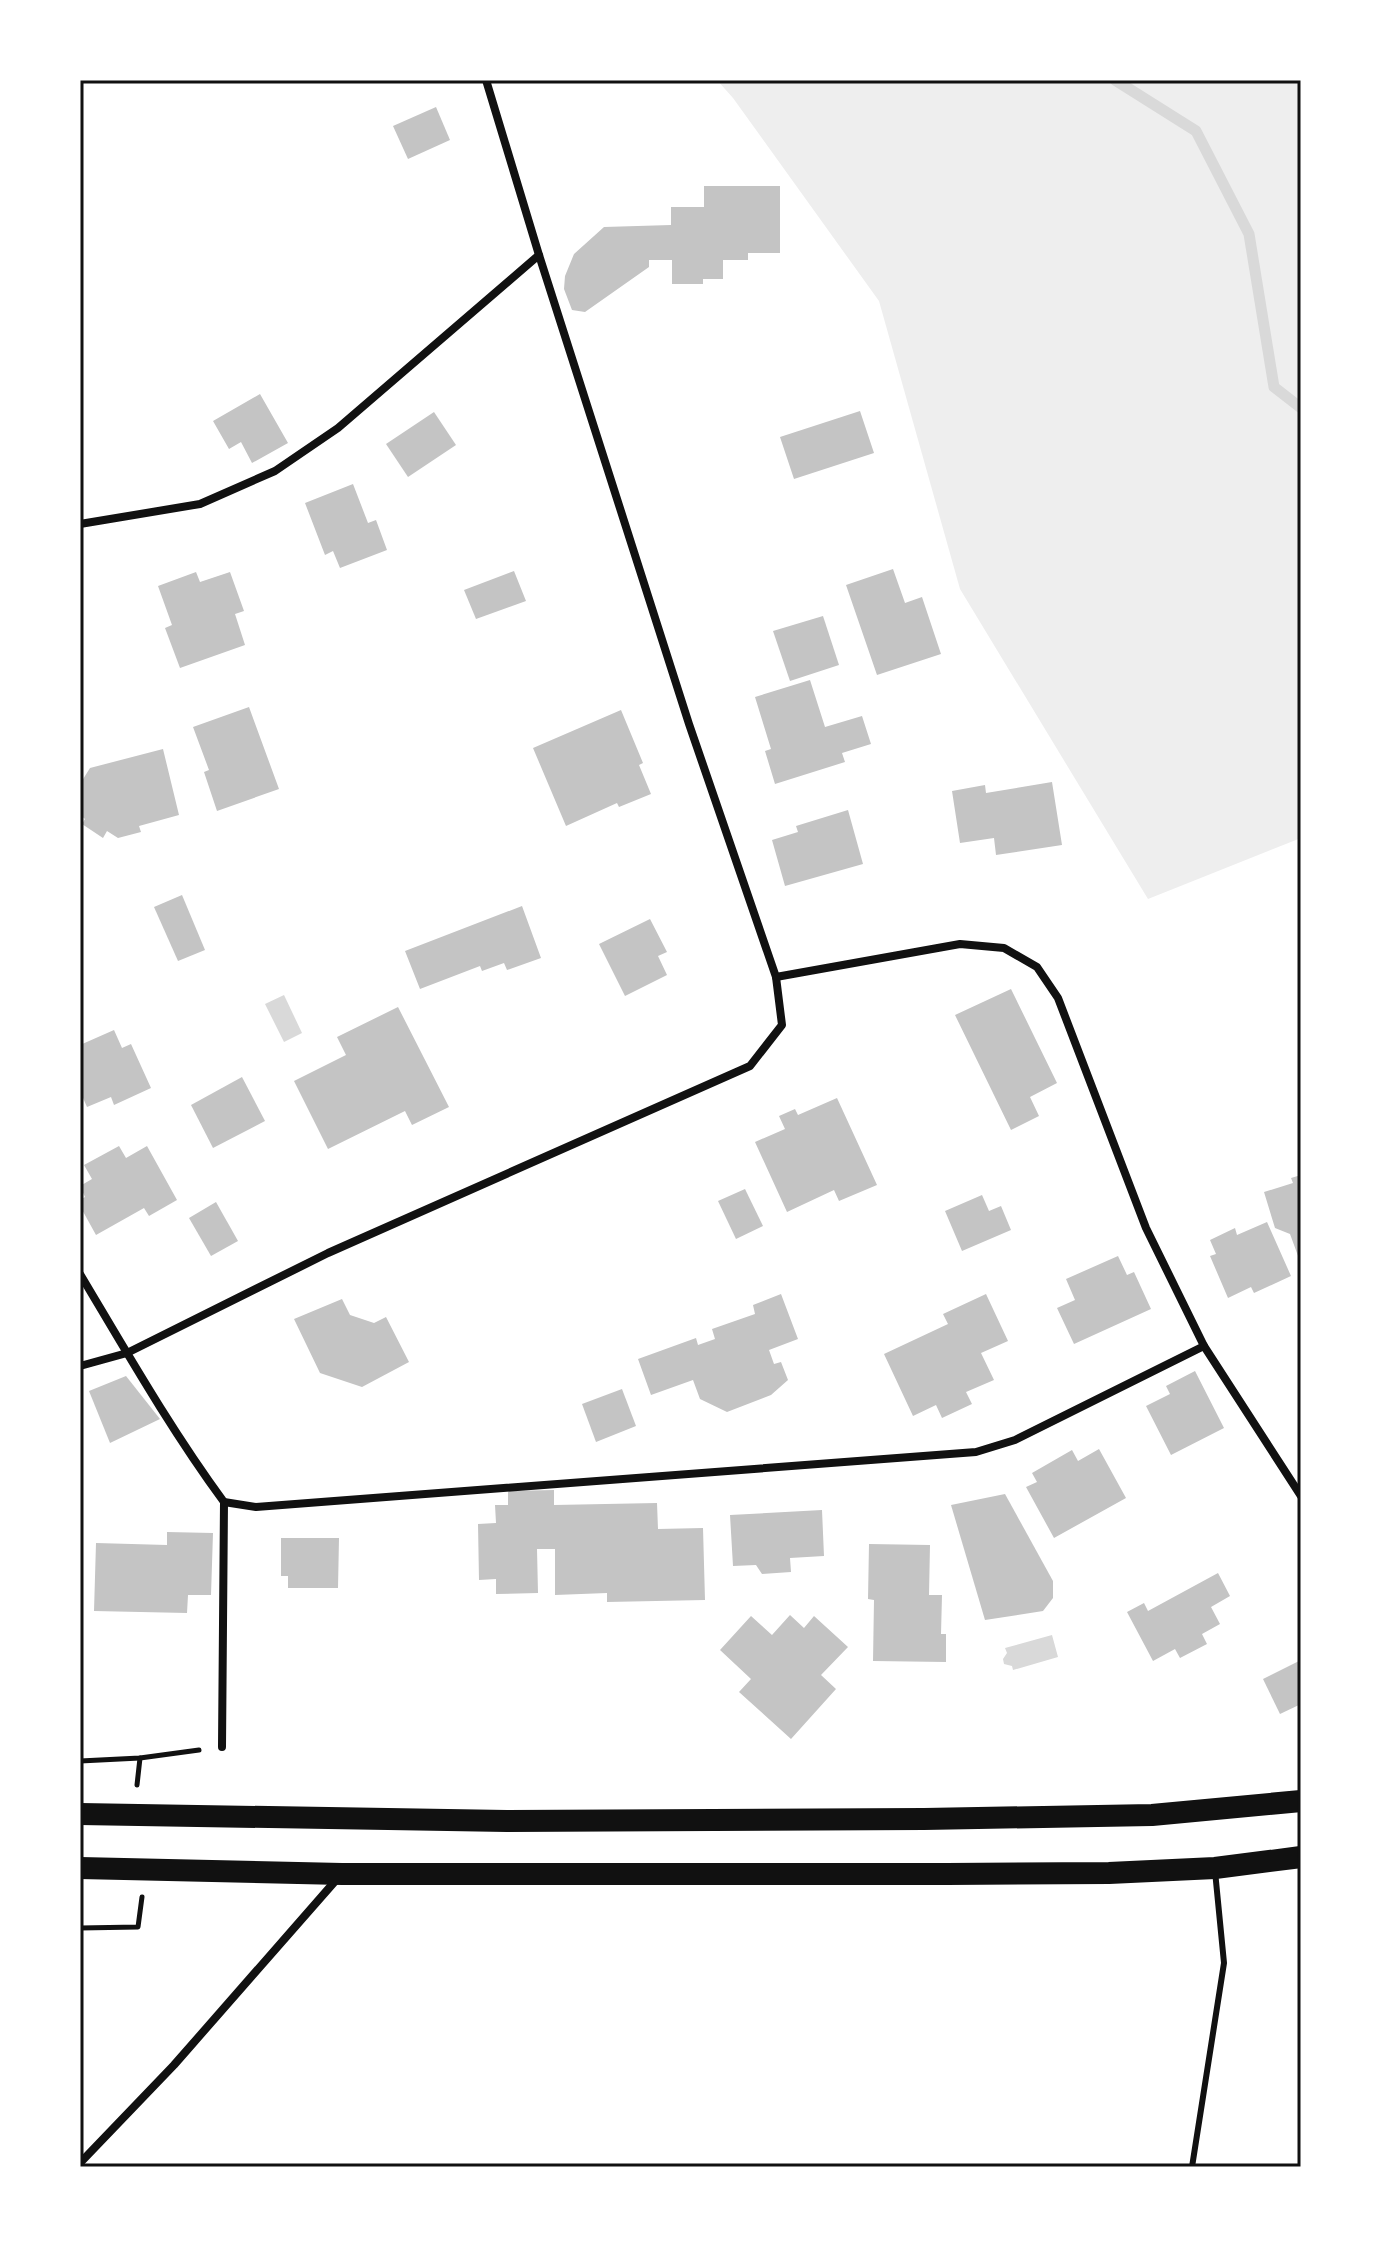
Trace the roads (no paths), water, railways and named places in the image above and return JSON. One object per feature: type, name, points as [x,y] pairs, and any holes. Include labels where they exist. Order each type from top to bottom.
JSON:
[{"type":"highway","points":[[80,1814],[507,1821],[908,1819],[1152,1815],[1301,1801]]},
{"type":"highway","points":[[80,1868],[342,1874],[1109,1873],[1215,1868],[1301,1857]]},
{"type":"street","points":[[80,1366],[127,1353],[328,1253],[750,1066],[782,1025],[776,977],[684,709],[486,80]]},
{"type":"street","points":[[80,524],[200,504],[275,471],[338,428],[539,255]]},
{"type":"street","points":[[776,977],[960,944],[1004,948],[1037,967],[1058,998],[1146,1228],[1204,1346],[1301,1496]]},
{"type":"street","points":[[80,1274],[127,1353],[224,1502],[222,1747]]},
{"type":"street","points":[[224,1502],[256,1507],[976,1452],[1015,1440],[1204,1346]]},
{"type":"street","points":[[80,2163],[174,2065],[342,1874]]},
{"type":"lane","points":[[1192,2167],[1224,1963],[1215,1868]]},
{"type":"waterway","points":[[1115,80],[1196,131],[1249,234],[1274,387],[1301,408]]}]
